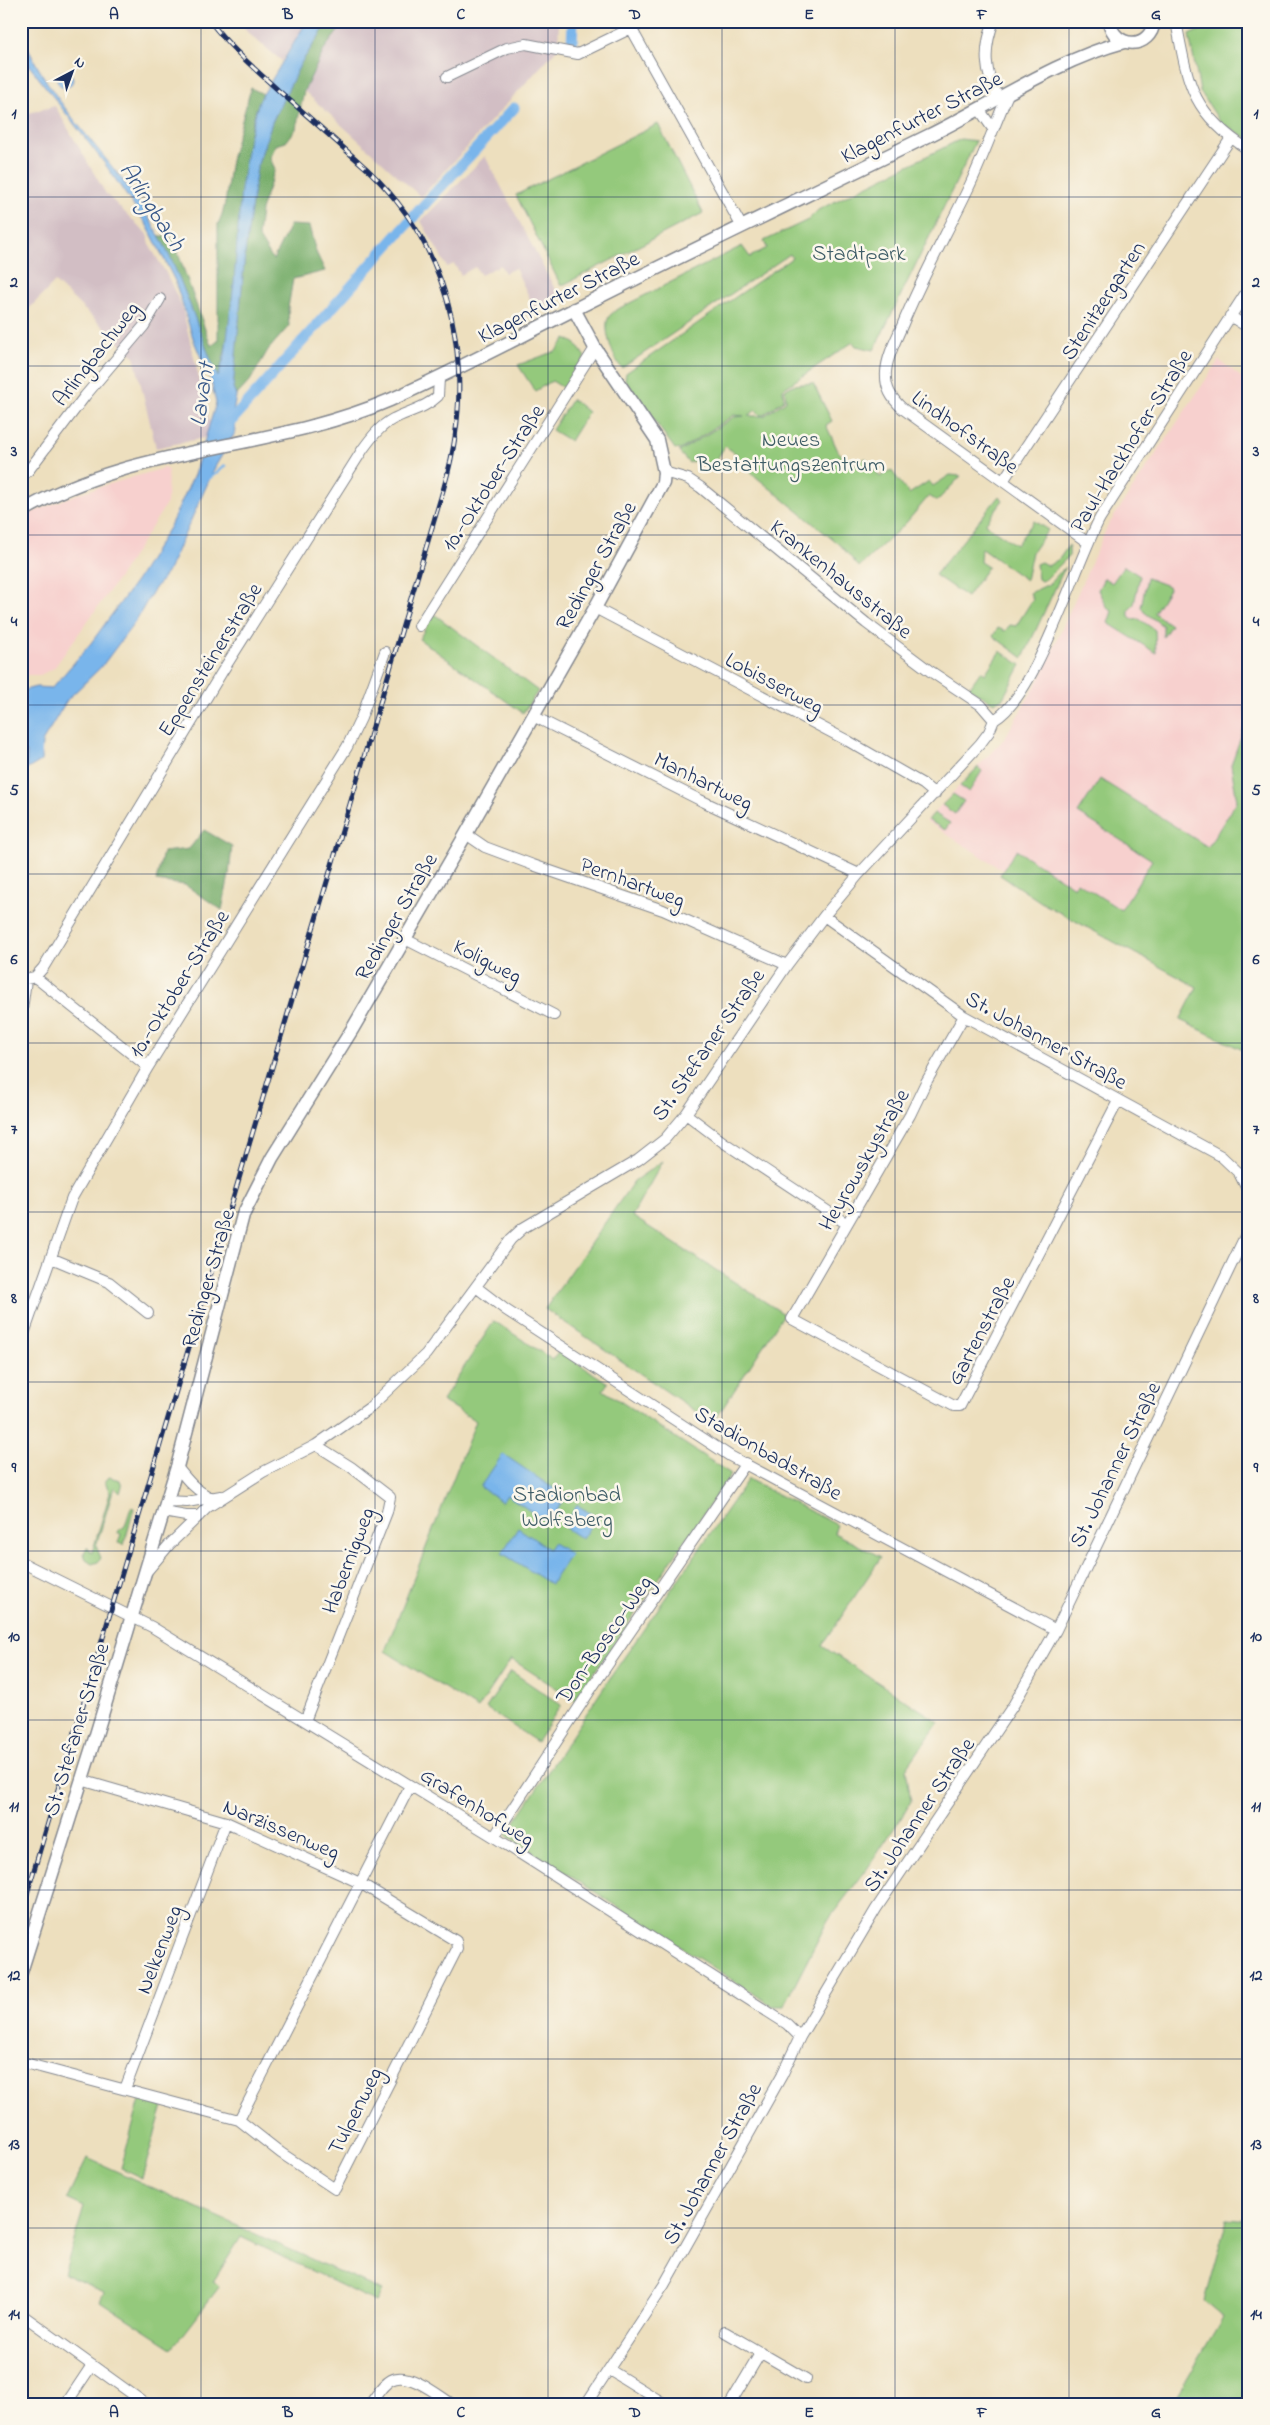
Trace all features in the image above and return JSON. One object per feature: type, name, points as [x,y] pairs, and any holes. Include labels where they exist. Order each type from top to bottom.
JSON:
[{"type":"main road","name":"Klagenfurter Straße","points":[[21,512],[48,497],[90,480],[184,455],[313,426],[386,401],[439,378],[574,309],[979,110],[1089,52],[1124,42],[1138,42],[1145,39],[1150,33],[1154,21]]},
{"type":"main road","name":"Klagenfurter Straße","points":[[1089,52],[1110,24]]},
{"type":"main road","points":[[1110,24],[1113,34],[1124,42]]},
{"type":"main road","points":[[574,309],[595,348],[657,440],[664,472]]},
{"type":"main road","name":"Redinger Straße","points":[[143,1575],[177,1466],[243,1215],[272,1158],[405,939],[595,608],[663,483],[664,472]]},
{"type":"main road","name":"St. Stefaner Straße","points":[[21,1972],[143,1575]]},
{"type":"street","points":[[447,77],[507,48],[526,44],[578,54],[646,21]]},
{"type":"street","points":[[994,21],[987,42],[986,61],[991,85],[1003,97]]},
{"type":"street","points":[[1176,21],[1193,94],[1204,111],[1231,138],[1249,150]]},
{"type":"street","points":[[631,28],[742,227]]},
{"type":"street","name":"Lindhofstraße","points":[[1003,97],[991,140],[914,297],[889,357],[886,380],[890,395],[903,409],[1087,542]]},
{"type":"street","points":[[979,110],[993,129]]},
{"type":"street","name":"Stenitzergarten","points":[[1003,481],[1231,138]]},
{"type":"street","name":"Paul-Hackhofer-Straße","points":[[994,720],[1004,714],[1018,697],[1027,680],[1048,639],[1087,542],[1100,518],[1249,288]]},
{"type":"street","name":"Arlingbachweg","points":[[21,476],[28,471],[85,396],[144,326],[160,298]]},
{"type":"street","points":[[1230,316],[1249,328]]},
{"type":"street","name":"10.-Oktober-Straße","points":[[419,626],[595,348]]},
{"type":"street","name":"Eppensteinerstraße","points":[[28,979],[43,968],[222,672],[362,449],[372,436],[392,419],[432,402],[438,396],[439,378]]},
{"type":"street","name":"Krankenhausstraße","points":[[664,472],[688,479],[700,487],[866,622],[930,671],[982,705],[994,720]]},
{"type":"street","name":"Lobisserweg","points":[[595,608],[848,740],[923,784],[935,794]]},
{"type":"street","name":"10.-Oktober-Straße","points":[[21,1342],[72,1198],[148,1067],[347,747],[361,718],[385,652]]},
{"type":"street","name":"Manhartweg","points":[[533,716],[700,800],[859,874]]},
{"type":"street","name":"St. Stefaner Straße","points":[[143,1575],[169,1545],[208,1507],[263,1472],[316,1445],[369,1408],[426,1354],[511,1239],[523,1228],[651,1151],[665,1139],[686,1114],[787,965],[824,916],[859,874],[935,794],[989,732],[994,720]]},
{"type":"street","name":"Pernhartweg","points":[[466,834],[486,847],[533,866],[663,910],[787,965]]},
{"type":"street","name":"St. Johanner Straße","points":[[824,916],[964,1016],[1221,1156],[1239,1173],[1248,1188]]},
{"type":"street","name":"Koligweg","points":[[405,939],[554,1015]]},
{"type":"street","points":[[21,1017],[28,979],[148,1067]]},
{"type":"street","name":"Heyrowskystraße","points":[[792,1318],[848,1224],[964,1016]]},
{"type":"street","name":"Gartenstraße","points":[[792,1318],[954,1406],[960,1406],[1118,1101]]},
{"type":"street","points":[[686,1114],[723,1142],[848,1224]]},
{"type":"street","name":"St. Johanner Straße","points":[[586,2404],[610,2370],[698,2226],[782,2075],[800,2037],[876,1910],[1014,1704],[1056,1630],[1249,1228]]},
{"type":"street","points":[[51,1258],[109,1282],[148,1313]]},
{"type":"street","name":"Stadionbadstraße","points":[[476,1287],[506,1310],[730,1456],[1056,1630]]},
{"type":"street","name":"Habernigweg","points":[[306,1721],[381,1529],[390,1497],[351,1467],[316,1445]]},
{"type":"street","name":"Don-Bosco-Weg","points":[[494,1837],[593,1686],[746,1463]]},
{"type":"street","points":[[177,1466],[188,1481],[201,1493],[213,1498]]},
{"type":"street","name":"St. Stefaner Straße","points":[[165,1506],[229,1494]]},
{"type":"street","points":[[165,1506],[186,1516],[199,1516]]},
{"type":"street","name":"Grafenhofweg","points":[[21,1562],[131,1616],[306,1721],[494,1837],[787,2024],[800,2037]]},
{"type":"street","name":"Narzissenweg","points":[[81,1780],[226,1822],[360,1883],[456,1941]]},
{"type":"street","points":[[239,2120],[410,1786]]},
{"type":"street","name":"Nelkenweg","points":[[125,2089],[226,1822]]},
{"type":"street","name":"Tulpenweg","points":[[21,2062],[239,2120],[280,2153],[335,2189],[457,1949],[456,1941]]},
{"type":"street","points":[[21,2314],[146,2404]]},
{"type":"street","points":[[726,2332],[806,2379]]},
{"type":"street","points":[[730,2404],[761,2352]]},
{"type":"street","points":[[66,2404],[92,2365]]},
{"type":"street","points":[[610,2370],[665,2404]]},
{"type":"street","points":[[370,2404],[393,2378],[417,2381],[452,2404]]},
{"type":"shaded area","points":[[239,21],[307,21],[282,61],[248,33]]},
{"type":"shaded area","points":[[346,21],[559,21],[558,48],[421,197],[304,91],[325,48]]},
{"type":"shaded area","points":[[55,106],[106,194],[147,234],[151,248],[166,273],[182,307],[213,436],[156,448],[134,356],[55,282],[21,317],[21,115]]},
{"type":"shaded area","points":[[485,156],[559,297],[535,309],[515,268],[505,273],[500,265],[481,275],[475,267],[461,275],[454,264],[447,267],[421,221]]},
{"type":"shaded area","points":[[1219,360],[1249,383],[1249,1053],[1180,1020],[1197,987],[1044,904],[1000,875],[1003,870],[926,821],[1004,739],[1040,678],[1107,527]]},
{"type":"shaded area","points":[[164,468],[168,470],[167,503],[120,576],[54,668],[40,675],[21,675],[21,520],[33,512],[83,492]]},
{"type":"green space","points":[[329,21],[346,21],[325,48],[304,91],[296,129],[286,142],[276,145],[270,158],[275,169],[261,210],[258,236],[273,260],[290,225],[309,226],[316,252],[325,271],[293,279],[288,308],[289,326],[268,350],[250,381],[236,396],[233,388],[245,252],[257,167],[272,122],[301,63]]},
{"type":"green space","points":[[1219,21],[1249,21],[1249,139],[1220,122],[1200,91],[1189,35]]},
{"type":"green space","points":[[251,88],[263,94],[254,117],[248,143],[242,187],[230,325],[218,378],[158,235],[173,239],[211,346],[218,341],[218,224],[226,199],[232,156]]},
{"type":"green space","points":[[658,124],[703,213],[561,286],[516,195]]},
{"type":"green space","points":[[961,139],[976,141],[874,350],[856,346],[853,342],[783,389],[784,400],[763,415],[760,415],[756,410],[748,416],[764,416],[786,401],[785,390],[793,385],[813,383],[832,421],[826,425],[838,451],[852,466],[866,458],[880,477],[891,470],[909,494],[929,481],[933,486],[950,475],[961,476],[937,501],[929,496],[905,524],[859,567],[842,547],[745,468],[736,458],[738,455],[725,446],[717,459],[722,465],[713,472],[698,459],[689,463],[679,452],[734,417],[744,416],[734,415],[680,450],[675,449],[625,380],[626,373],[792,258],[790,254],[622,368],[610,345],[607,324],[609,316],[616,310],[742,246],[750,257],[767,248],[764,241],[808,220],[818,210]]},
{"type":"green space","points":[[566,338],[576,344],[585,357],[565,389],[552,381],[535,391],[518,365],[556,351]]},
{"type":"green space","points":[[572,399],[588,412],[570,441],[552,430]]},
{"type":"green space","points":[[999,496],[1003,500],[985,524],[1016,545],[1034,521],[1048,530],[1032,552],[1026,580],[981,548],[980,562],[988,567],[967,597],[935,575]]},
{"type":"green space","points":[[1069,545],[1069,556],[1046,579],[1041,581],[1038,579],[1036,564],[1041,562],[1048,566],[1059,559]]},
{"type":"green space","points":[[1124,566],[1140,576],[1134,604],[1129,610],[1129,616],[1134,620],[1139,619],[1155,630],[1156,653],[1108,623],[1112,611],[1107,608],[1098,590],[1104,578],[1112,583]]},
{"type":"green space","points":[[1065,567],[1023,658],[993,636],[998,628],[1005,631],[1010,625],[1016,626],[1033,599],[1030,593],[1049,584]]},
{"type":"green space","points":[[1147,578],[1168,586],[1169,589],[1154,613],[1171,625],[1163,637],[1163,626],[1144,612],[1141,607]]},
{"type":"green space","points":[[434,614],[538,691],[523,713],[419,639]]},
{"type":"green space","points":[[1000,651],[1021,665],[1003,698],[994,703],[969,688],[981,671],[985,674]]},
{"type":"green space","points":[[1245,705],[1249,706],[1249,1053],[1180,1020],[1197,987],[1044,904],[1000,875],[1016,850],[1074,887],[1077,882],[1121,910],[1152,860],[1078,813],[1100,779],[1208,847],[1237,801],[1231,765],[1246,722]]},
{"type":"green space","points":[[978,767],[982,771],[969,792],[960,786]]},
{"type":"green space","points":[[953,794],[964,801],[955,814],[942,805]]},
{"type":"green space","points":[[934,813],[950,823],[945,830],[928,820]]},
{"type":"green space","points":[[204,830],[232,846],[229,875],[222,910],[185,885],[156,881],[163,852],[189,849]]},
{"type":"green space","points":[[663,1161],[632,1216],[784,1314],[713,1423],[545,1309],[634,1181]]},
{"type":"green space","name":"Stadionbad Wolfsberg","points":[[494,1321],[553,1360],[559,1351],[608,1383],[603,1390],[731,1474],[575,1700],[511,1659],[478,1709],[385,1651],[476,1421],[442,1401]]},
{"type":"green space","points":[[109,1477],[120,1480],[122,1486],[120,1493],[114,1487],[96,1546],[101,1558],[98,1562],[92,1564],[86,1560],[84,1553],[87,1547],[92,1553],[110,1493],[105,1482]]},
{"type":"green space","points":[[748,1479],[837,1525],[834,1533],[881,1557],[822,1646],[939,1722],[906,1769],[911,1801],[905,1812],[867,1869],[828,1920],[784,2006],[773,2006],[506,1835],[614,1672]]},
{"type":"green space","points":[[131,1507],[134,1508],[124,1545],[118,1543],[121,1534],[117,1532],[125,1526]]},
{"type":"green space","points":[[511,1671],[561,1705],[537,1742],[486,1708]]},
{"type":"green space","points":[[140,2100],[163,2106],[142,2178],[121,2168]]},
{"type":"green space","points":[[87,2158],[382,2291],[376,2302],[241,2237],[213,2282],[220,2286],[172,2348],[100,2301],[104,2292],[64,2274],[84,2207],[67,2199]]},
{"type":"green space","points":[[1227,2219],[1249,2221],[1249,2404],[1172,2404],[1223,2317],[1204,2301]]},
{"type":"water","points":[[307,21],[329,21],[301,63],[272,122],[257,167],[245,252],[233,388],[236,396],[232,418],[236,431],[215,467],[167,573],[153,591],[135,622],[102,666],[67,700],[42,742],[41,761],[26,770],[27,752],[21,752],[21,691],[36,687],[52,688],[91,643],[137,580],[170,526],[194,475],[216,403],[211,381],[194,341],[175,281],[148,227],[105,164],[31,68],[21,50],[21,32],[33,58],[64,107],[119,176],[152,223],[180,279],[218,377],[225,355],[234,283],[241,189],[249,138],[259,101]]},
{"type":"water","points":[[65,71],[71,73],[73,79],[71,85],[65,87],[59,85],[57,79],[59,73]]},
{"type":"water","points":[[503,1454],[566,1497],[548,1523],[507,1495],[502,1502],[480,1487]]},
{"type":"water","points":[[577,1505],[596,1517],[582,1539],[564,1527]]},
{"type":"water","points":[[518,1528],[549,1549],[553,1543],[571,1554],[551,1584],[502,1553]]},
{"type":"waterway","points":[[572,44],[573,21]]},
{"type":"waterway","points":[[225,428],[424,205],[514,108]]},
{"type":"waterway","points":[[208,479],[225,466]]},
{"type":"railway","points":[[21,1914],[444,487],[454,444],[458,401],[458,358],[451,317],[439,276],[421,238],[397,202],[367,169],[252,66],[210,21]]},
{"type":"water label","name":"Arlingbach","points":[[153,206]]},
{"type":"water label","name":"Lavant","points":[[201,394]]},
{"type":"park label","name":"Stadtpark","points":[[859,252]]},
{"type":"park label","name":"Neues Bestattungszentrum","points":[[791,450]]}]
